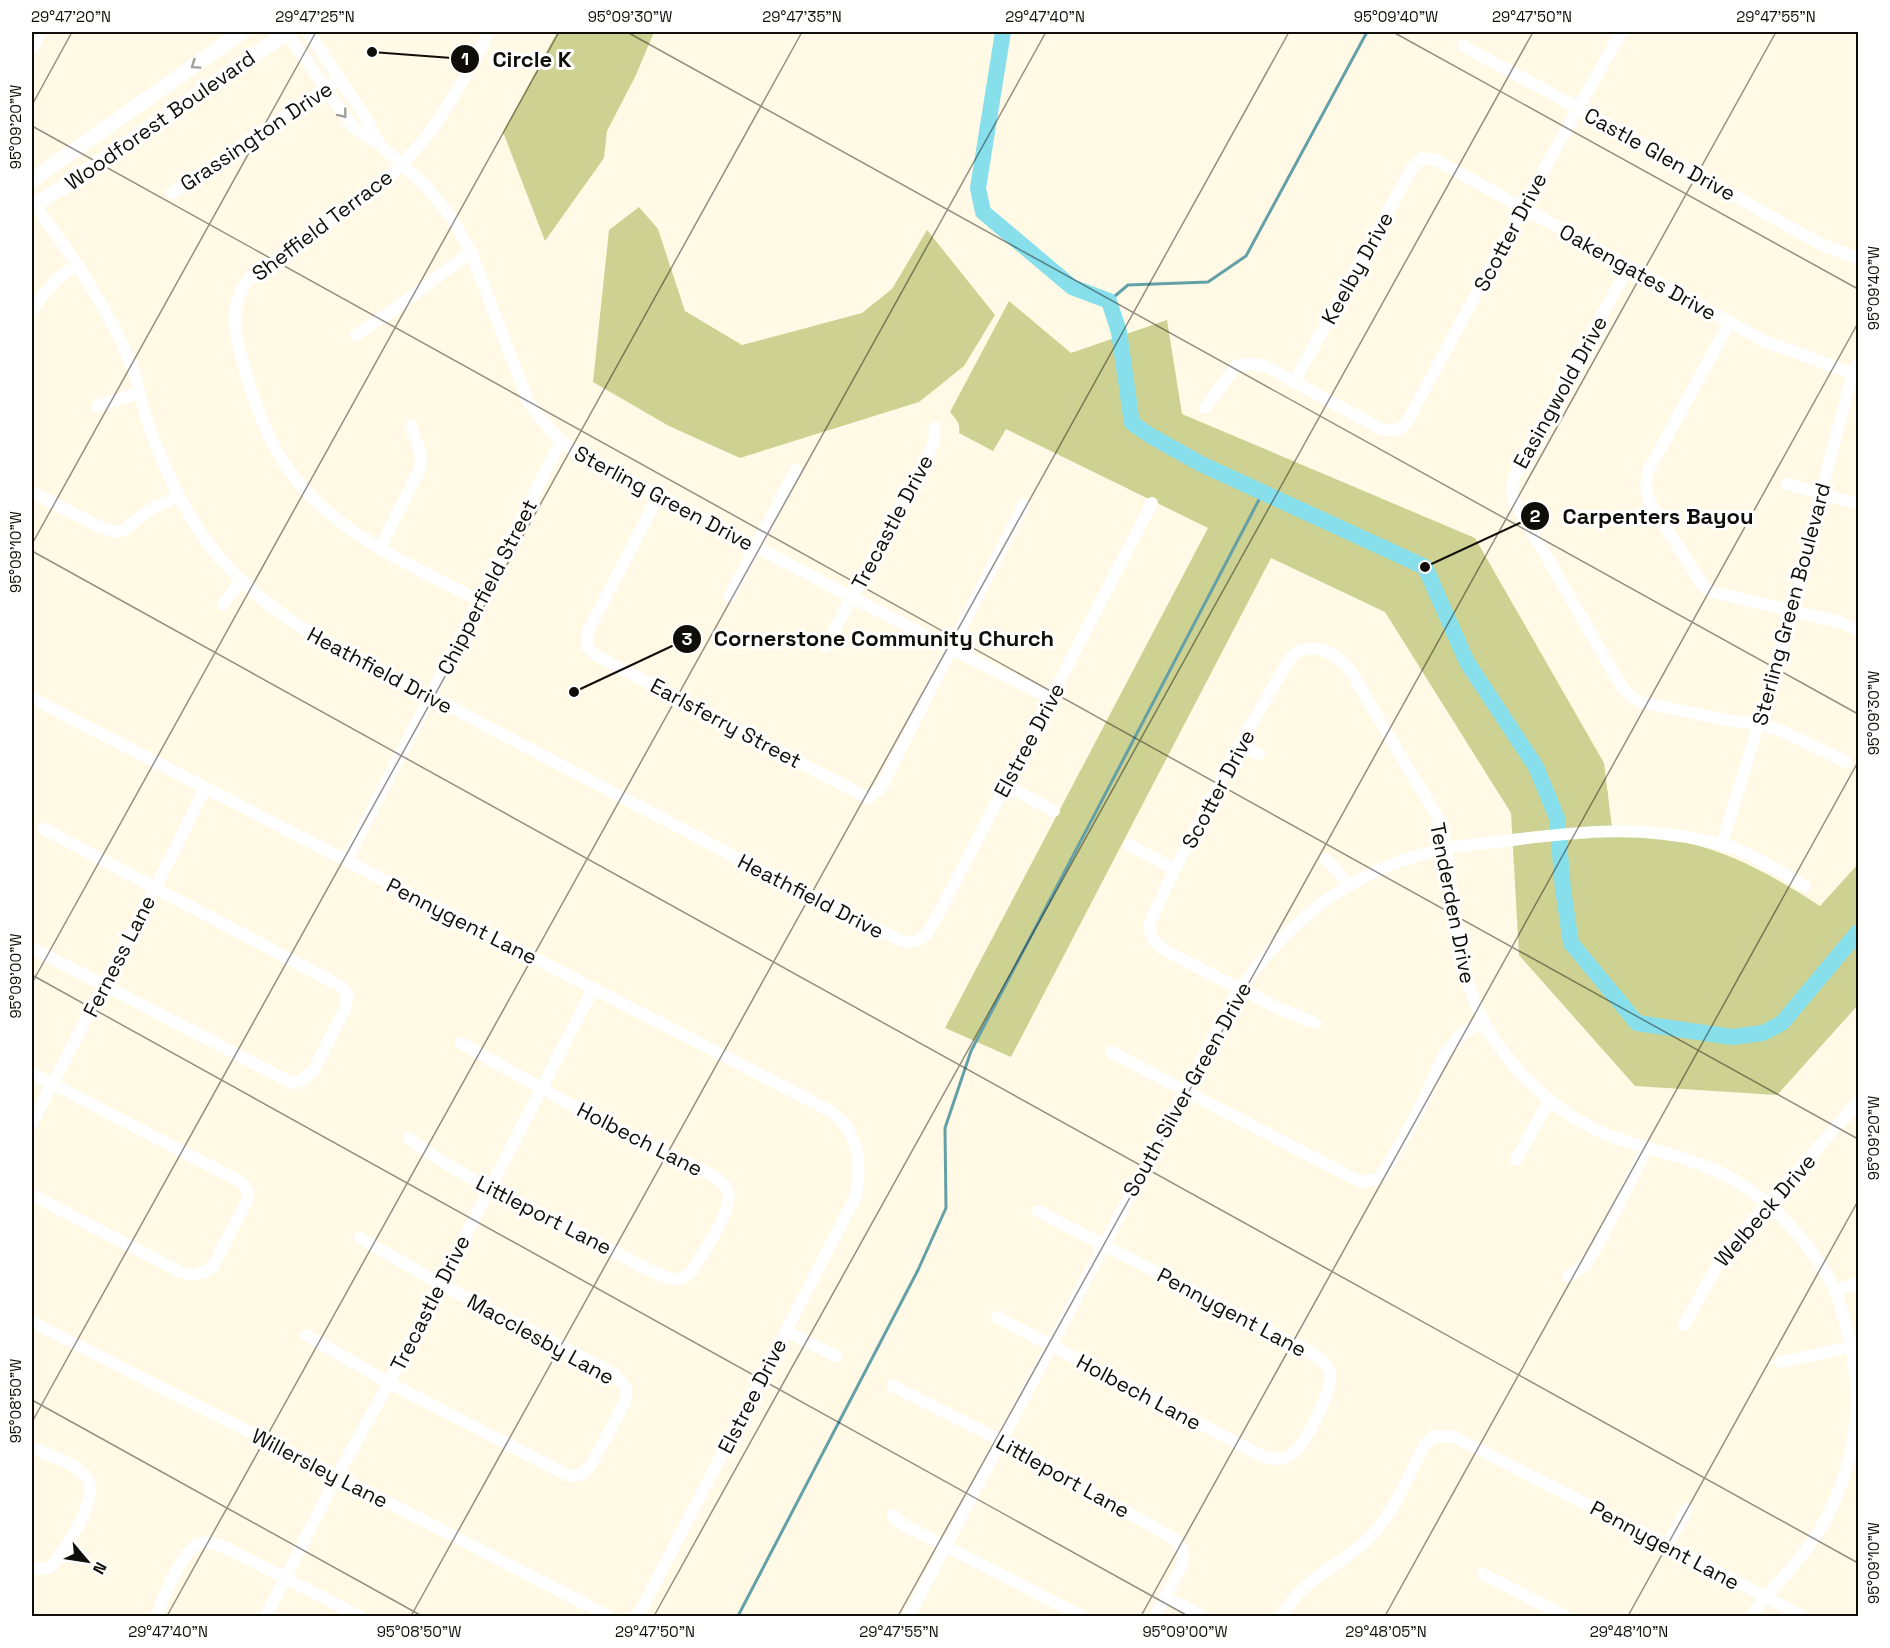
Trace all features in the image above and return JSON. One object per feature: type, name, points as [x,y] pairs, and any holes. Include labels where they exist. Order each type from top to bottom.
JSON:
[{"type":"main road","name":"Woodforest Boulevard","points":[[32,180],[242,32]]},
{"type":"main road","name":"Woodforest Boulevard","points":[[32,204],[62,188],[287,32]]},
{"type":"street","points":[[32,49],[41,32]]},
{"type":"street","name":"Sterling Green Drive","points":[[287,32],[353,127],[380,145],[425,185],[439,201],[471,252],[528,400],[542,422],[561,441],[575,452],[756,547],[951,649],[1051,698]]},
{"type":"street","name":"Sterling Green Drive","points":[[308,32],[366,118],[380,145]]},
{"type":"street","name":"Sheffield Terrace","points":[[380,548],[344,526],[325,511],[308,495],[281,459],[262,421],[244,368],[234,327],[236,301],[252,274],[380,187],[422,143],[453,99],[489,32]]},
{"type":"street","name":"Scotter Drive","points":[[1294,382],[1383,430],[1396,430],[1406,424],[1621,32]]},
{"type":"street","name":"Castle Glen Drive","points":[[1463,46],[1822,245],[1858,258]]},
{"type":"street","name":"Grassington Drive","points":[[172,193],[339,79]]},
{"type":"street","name":"Oakengates Drive","points":[[1422,158],[1436,160],[1764,341],[1857,371]]},
{"type":"street","name":"Keelby Drive","points":[[1294,382],[1412,168],[1422,158]]},
{"type":"street","name":"Heathfield Drive","points":[[32,204],[77,264],[121,341],[132,366],[161,457],[178,496],[207,542],[241,581],[273,609],[293,623],[890,937],[902,941],[918,942]]},
{"type":"street","points":[[356,335],[389,314],[471,252]]},
{"type":"street","points":[[32,310],[46,291],[77,264]]},
{"type":"street","name":"Easingwold Drive","points":[[1629,266],[1523,458],[1514,478],[1511,491],[1513,499],[1622,687],[1634,698],[1659,706],[1760,724],[1784,732],[1846,762]]},
{"type":"street","points":[[1730,322],[1648,471],[1646,487],[1650,503],[1704,587],[1712,592],[1840,622],[1858,631]]},
{"type":"street","points":[[1205,408],[1236,366],[1250,364],[1265,366],[1294,382]]},
{"type":"street","name":"Sterling Green Boulevard","points":[[1722,844],[1793,611],[1821,493],[1857,371]]},
{"type":"street","points":[[97,406],[139,393]]},
{"type":"street","points":[[411,426],[421,454],[420,469],[380,548],[480,601]]},
{"type":"street","name":"Trecastle Drive","points":[[826,646],[934,443],[935,428]]},
{"type":"street","name":"Chipperfield Street","points":[[346,861],[561,441]]},
{"type":"street","points":[[729,597],[796,470]]},
{"type":"street","points":[[1787,484],[1858,504]]},
{"type":"street","points":[[32,492],[100,527],[116,532],[124,530],[149,510],[178,496]]},
{"type":"street","name":"Earlsferry Street","points":[[659,495],[586,633],[587,646],[595,655],[868,798],[883,784],[951,649]]},
{"type":"street","name":"Elstree Drive","points":[[918,942],[925,937],[940,911],[1152,503]]},
{"type":"street","points":[[951,649],[1024,504]]},
{"type":"street","points":[[222,604],[241,581]]},
{"type":"street","name":"Tenderden Drive","points":[[1296,652],[1314,648],[1338,657],[1345,663],[1437,816],[1446,849],[1461,962],[1483,1021],[1513,1065],[1549,1101],[1582,1123],[1602,1133],[1685,1158],[1720,1172],[1767,1205],[1804,1243],[1836,1291],[1851,1347],[1858,1402],[1850,1458],[1834,1503],[1821,1526],[1793,1566],[1764,1598],[1751,1617]]},
{"type":"street","name":"Scotter Drive","points":[[1240,988],[1159,946],[1154,941],[1150,922],[1239,746],[1290,658],[1296,652]]},
{"type":"street","name":"Pennygent Lane","points":[[32,698],[830,1111],[841,1119],[855,1142],[858,1171]]},
{"type":"street","points":[[1239,746],[1259,754]]},
{"type":"street","points":[[1005,785],[1054,811]]},
{"type":"street","name":"Ferness Lane","points":[[32,1123],[205,788]]},
{"type":"street","points":[[32,948],[292,1083],[303,1080],[313,1071],[346,1008],[347,994],[342,987],[44,829]]},
{"type":"street","name":"South Silver Green Drive","points":[[909,1617],[1240,988],[1270,949],[1294,924],[1328,898],[1398,862],[1446,849],[1600,830],[1659,832],[1722,844],[1762,861],[1804,886]]},
{"type":"street","points":[[1129,845],[1175,869]]},
{"type":"street","points":[[1326,859],[1350,885]]},
{"type":"street","points":[[1240,988],[1280,1009],[1315,1023]]},
{"type":"street","name":"Trecastle Drive","points":[[266,1617],[337,1476],[389,1383],[593,989]]},
{"type":"street","points":[[1111,1052],[1360,1182],[1377,1179],[1385,1170],[1417,1114],[1439,1065],[1450,1047],[1462,1034],[1483,1021]]},
{"type":"street","name":"Holbech Lane","points":[[461,1043],[542,1089],[720,1182],[728,1191],[728,1206],[698,1261],[684,1278]]},
{"type":"street","points":[[32,1073],[241,1182],[247,1190],[248,1199],[212,1268],[201,1274],[193,1275],[182,1273],[32,1195]]},
{"type":"street","points":[[1516,1161],[1549,1101]]},
{"type":"street","name":"Welbeck Drive","points":[[1683,1325],[1725,1251],[1854,1116],[1858,1102]]},
{"type":"street","name":"Littleport Lane","points":[[409,1138],[436,1159],[490,1187],[663,1275],[675,1279],[684,1278]]},
{"type":"street","points":[[1568,1276],[1584,1266],[1598,1245],[1647,1148]]},
{"type":"street","name":"Elstree Drive","points":[[635,1617],[640,1612],[856,1196],[858,1171]]},
{"type":"street","name":"Pennygent Lane","points":[[1038,1210],[1312,1353],[1323,1361],[1330,1370],[1332,1380],[1328,1392],[1302,1442],[1295,1451],[1283,1458]]},
{"type":"street","name":"Macclesby Lane","points":[[360,1238],[440,1284],[614,1373],[626,1388],[626,1400],[591,1465],[580,1475],[568,1476],[389,1383]]},
{"type":"street","points":[[1836,1291],[1858,1283]]},
{"type":"street","name":"Holbech Lane","points":[[997,1317],[1262,1456],[1275,1460],[1283,1458]]},
{"type":"street","name":"Willersley Lane","points":[[32,1322],[337,1476],[608,1617]]},
{"type":"street","points":[[786,1331],[836,1356]]},
{"type":"street","points":[[306,1335],[389,1383]]},
{"type":"street","points":[[1780,1362],[1851,1347]]},
{"type":"street","name":"Littleport Lane","points":[[893,1386],[1002,1441],[1176,1540],[1182,1549],[1184,1562],[1166,1597]]},
{"type":"street","name":"Pennygent Lane","points":[[1282,1617],[1296,1596],[1311,1580],[1361,1545],[1375,1531],[1388,1514],[1425,1444],[1434,1436],[1454,1437],[1667,1545],[1802,1617]]},
{"type":"street","points":[[32,1447],[74,1468],[86,1476],[91,1485],[87,1506],[63,1552],[50,1568],[32,1569]]},
{"type":"street","points":[[1667,1545],[1687,1509]]},
{"type":"street","points":[[893,1515],[900,1523],[1082,1617]]},
{"type":"street","points":[[157,1617],[164,1595],[188,1552],[198,1544],[221,1546],[359,1617]]},
{"type":"street","points":[[1484,1574],[1565,1617]]},
{"type":"street","points":[[1155,1617],[1166,1597],[1203,1617]]},
{"type":"green space","points":[[557,32],[654,32],[636,75],[607,131],[604,158],[545,241],[503,132]]},
{"type":"green space","points":[[639,207],[658,229],[685,311],[742,345],[862,313],[892,289],[927,230],[995,315],[964,366],[919,402],[740,458],[669,426],[593,382],[609,230]]},
{"type":"green space","points":[[1009,301],[1071,353],[1167,320],[1182,414],[1475,538],[1604,763],[1613,836],[1669,840],[1723,854],[1756,868],[1820,906],[1858,864],[1858,1005],[1777,1095],[1635,1086],[1519,955],[1511,813],[1385,612],[1271,558],[1011,1057],[945,1028],[1208,528],[1006,429],[993,451],[959,433],[959,424],[950,412]]},
{"type":"waterway","points":[[1003,32],[978,188],[983,212],[1072,287],[1109,301],[1119,332],[1132,423],[1201,464],[1425,567],[1467,662],[1536,767],[1557,818],[1563,889],[1571,943],[1637,1023],[1732,1037],[1763,1033],[1782,1023],[1858,932]]},
{"type":"waterway","points":[[1109,301],[1128,285],[1208,282],[1246,256],[1367,32]]},
{"type":"waterway","points":[[738,1616],[918,1270],[946,1208],[945,1128],[971,1051],[1263,492]]},
{"type":"place","name":"Circle K","points":[[372,52]]},
{"type":"place","name":"Carpenters Bayou","points":[[1425,567]]},
{"type":"place","name":"Cornerstone Community Church","points":[[574,692]]}]
